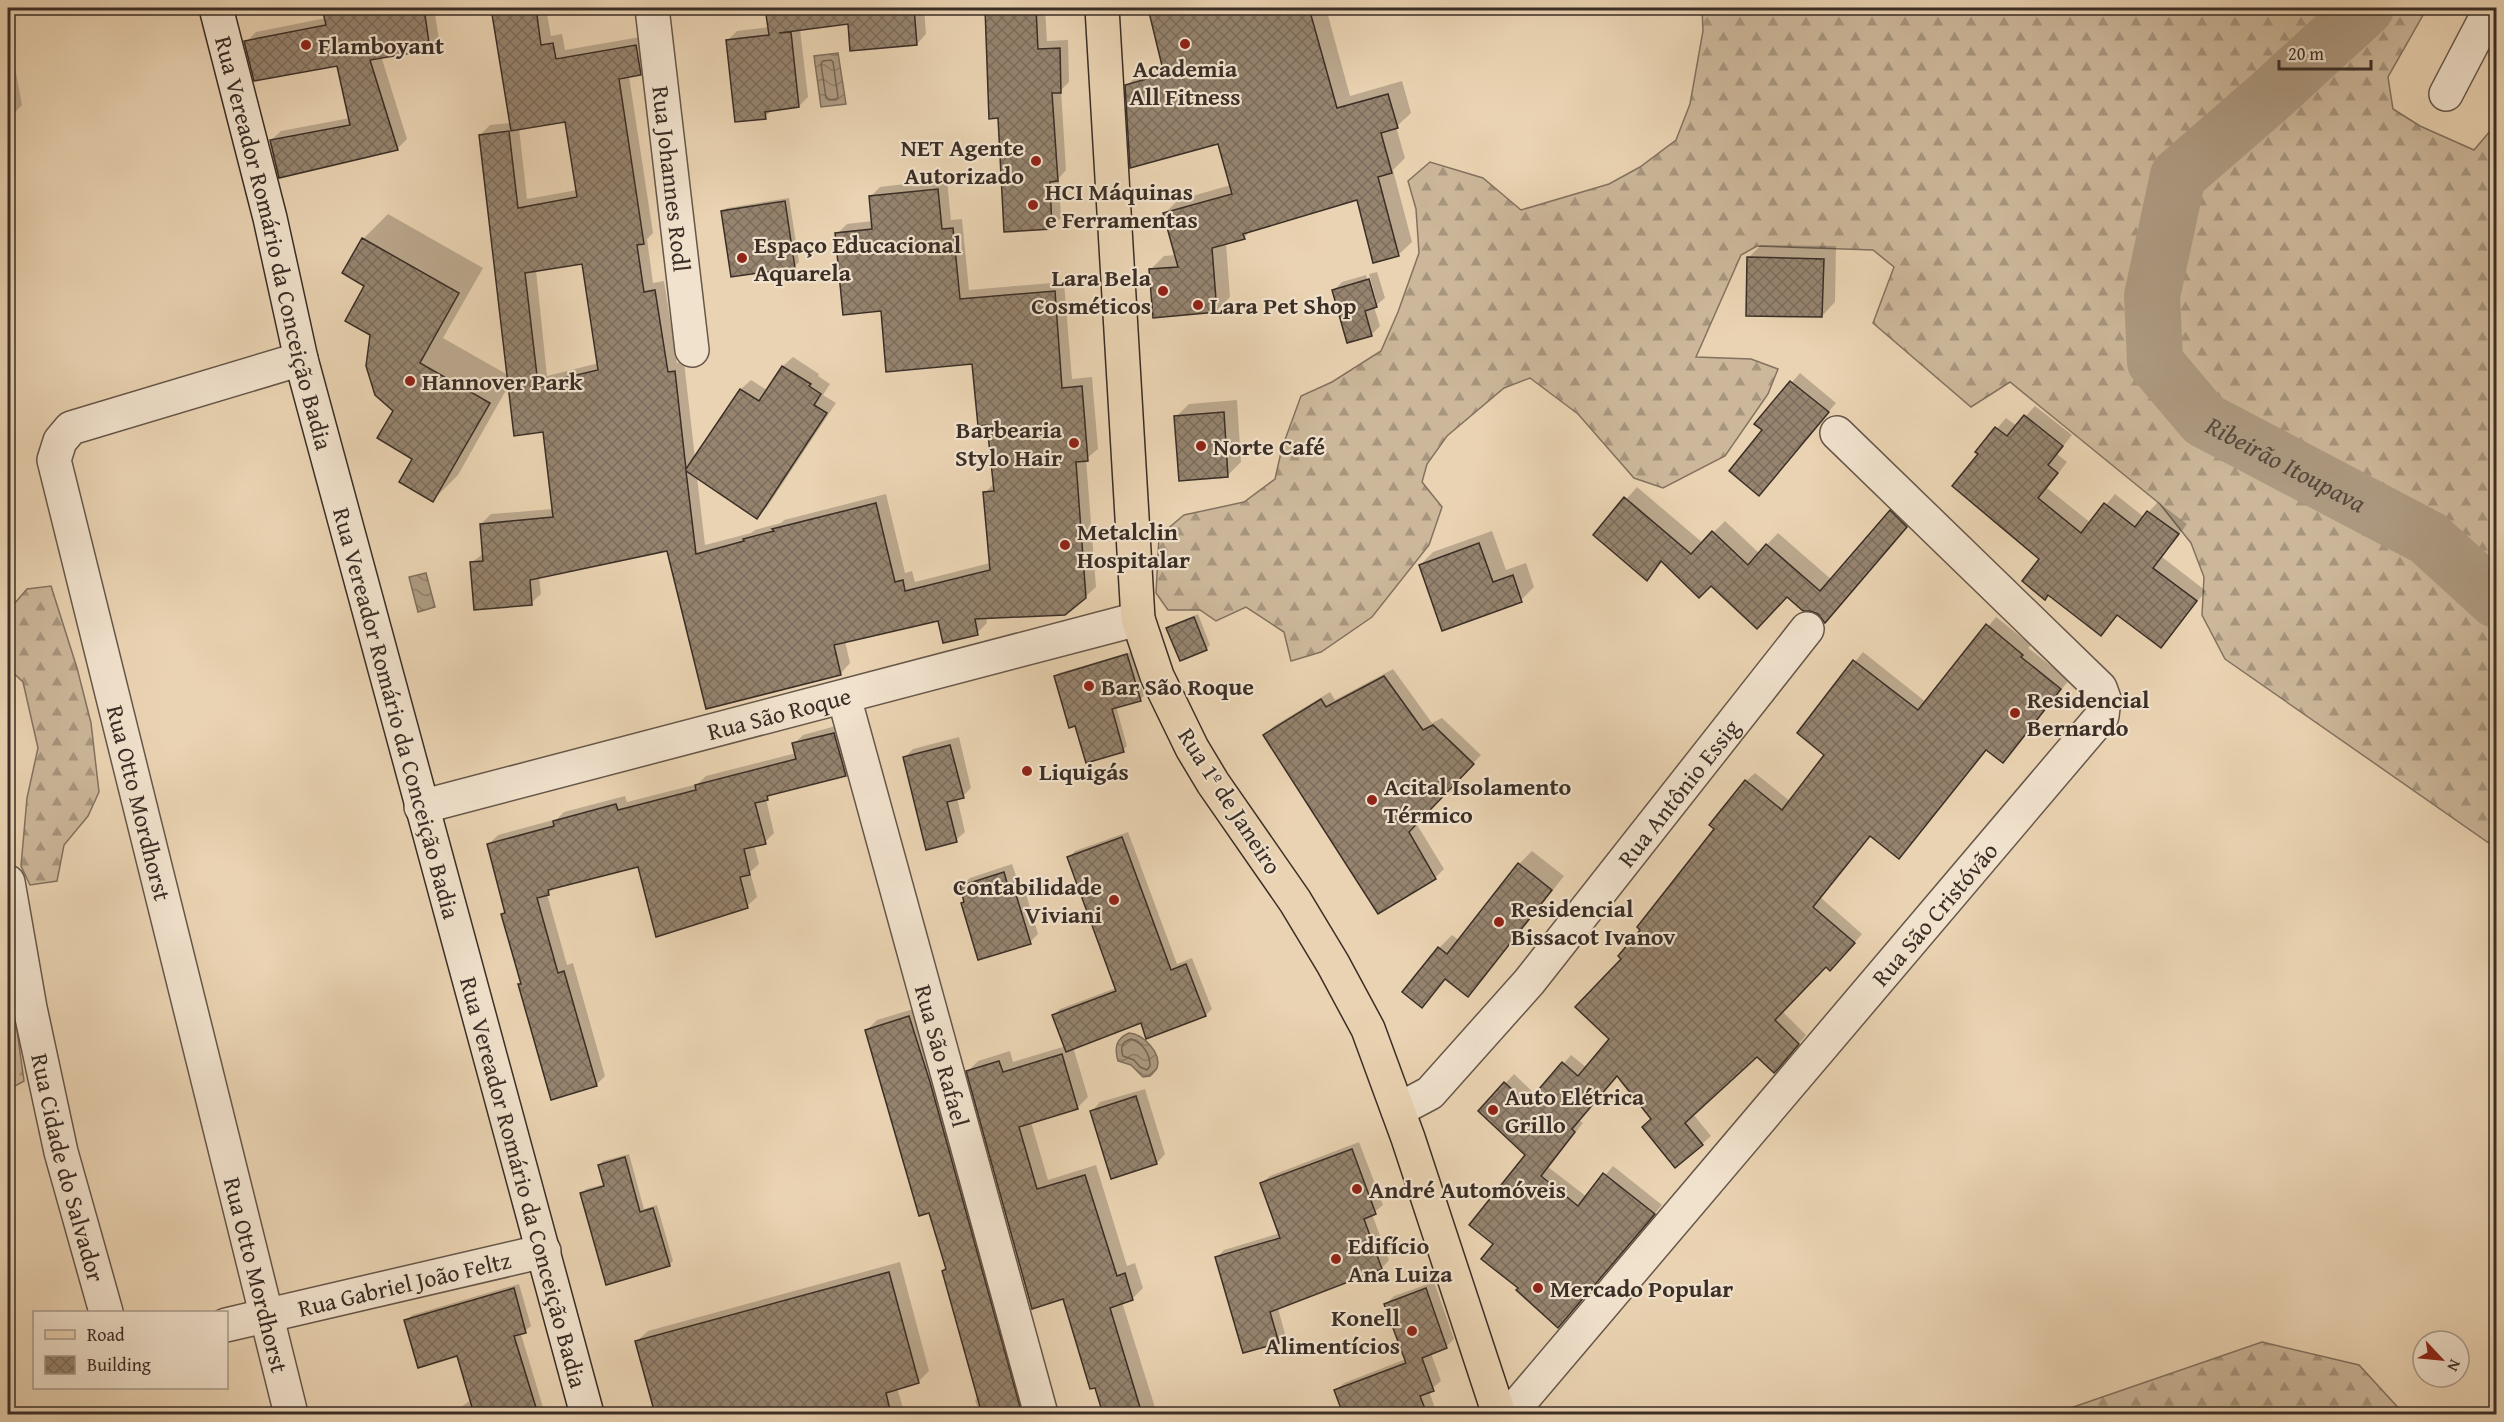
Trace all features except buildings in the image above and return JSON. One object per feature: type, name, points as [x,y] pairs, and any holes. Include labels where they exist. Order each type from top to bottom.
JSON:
[{"type":"main road","name":"Rua 1º de Janeiro","points":[[1102,8],[1138,619],[1157,676],[1192,748],[1213,783],[1295,901],[1368,1029],[1398,1110],[1499,1414]]},
{"type":"street","name":"Rua Vereador Romário da Conceição Badia","points":[[216,8],[270,218],[301,359],[587,1414]]},
{"type":"street","name":"Rua Johannes Rodl","points":[[652,8],[692,350]]},
{"type":"street","points":[[2446,94],[2491,8]]},
{"type":"street","name":"Rua Otto Mordhorst","points":[[291,1414],[54,460],[60,441],[71,428],[301,359]]},
{"type":"street","name":"Rua São Cristóvão","points":[[1510,1414],[2102,716],[2104,699],[2100,688],[1837,433]]},
{"type":"street","name":"Rua São Roque","points":[[421,807],[1138,619]]},
{"type":"street","name":"Rua Antônio Essig","points":[[1398,1110],[1430,1093],[1529,982],[1807,629]]},
{"type":"street","name":"Rua São Rafael","points":[[844,697],[1041,1414]]},
{"type":"street","name":"Rua Cidade do Salvador","points":[[8,882],[30,1008],[61,1152],[106,1311]]},
{"type":"street","name":"Rua Gabriel João Feltz","points":[[266,1316],[544,1251]]},
{"type":"street","points":[[228,1325],[266,1316]]},
{"type":"green space","points":[[1702,8],[2427,8],[2388,77],[2393,109],[2420,126],[2474,150],[2496,124],[2496,848],[2225,659],[2202,615],[2204,577],[2191,543],[2160,504],[2010,382],[1971,407],[1873,323],[1894,267],[1873,250],[1757,246],[1741,255],[1696,357],[1751,359],[1778,369],[1768,394],[1725,456],[1663,488],[1634,478],[1578,414],[1530,378],[1504,388],[1447,436],[1427,464],[1422,482],[1442,507],[1429,545],[1372,617],[1321,652],[1291,661],[1284,632],[1246,607],[1216,621],[1200,610],[1168,610],[1156,593],[1159,536],[1184,515],[1244,502],[1275,479],[1282,448],[1301,396],[1332,382],[1381,351],[1419,253],[1416,209],[1408,181],[1430,162],[1483,178],[1521,210],[1609,184],[1640,167],[1676,140],[1690,104],[1703,31]]},
{"type":"green space","points":[[51,586],[77,668],[91,723],[99,792],[88,816],[64,845],[57,881],[30,885],[21,866],[27,798],[38,748],[23,682],[8,668],[8,611],[27,589]]},
{"type":"green space","points":[[8,965],[24,1081],[8,1090]]},
{"type":"green space","points":[[2262,1342],[2359,1365],[2404,1414],[2053,1414]]},
{"type":"water","points":[[838,53],[846,104],[821,107],[814,56]]},
{"type":"water","points":[[426,573],[435,607],[418,612],[409,577]]},
{"type":"water","points":[[1129,1033],[1140,1037],[1150,1045],[1157,1056],[1157,1068],[1150,1076],[1143,1077],[1131,1065],[1118,1061],[1117,1044]]},
{"type":"waterway","name":"Ribeirão Itoupava","points":[[2366,8],[2178,176],[2152,296],[2155,362],[2204,420],[2428,538],[2496,600]]},
{"type":"place","name":"Academia All Fitness","points":[[1185,44]]},
{"type":"place","name":"Flamboyant","points":[[306,45]]},
{"type":"place","name":"NET Agente Autorizado","points":[[1036,161]]},
{"type":"place","name":"HCI Máquinas e Ferramentas","points":[[1033,205]]},
{"type":"place","name":"Espaço Educacional Aquarela","points":[[742,258]]},
{"type":"place","name":"Lara Bela Cosméticos","points":[[1163,291]]},
{"type":"place","name":"Lara Pet Shop","points":[[1198,305]]},
{"type":"place","name":"Hannover Park","points":[[410,381]]},
{"type":"place","name":"Barbearia Stylo Hair","points":[[1074,443]]},
{"type":"place","name":"Norte Café","points":[[1201,446]]},
{"type":"place","name":"Metalclin Hospitalar","points":[[1065,545]]},
{"type":"place","name":"Bar São Roque","points":[[1089,686]]},
{"type":"place","name":"Residencial Bernardo","points":[[2015,713]]},
{"type":"place","name":"Liquigás","points":[[1027,771]]},
{"type":"place","name":"Acital Isolamento Térmico","points":[[1372,800]]},
{"type":"place","name":"Contabilidade Viviani","points":[[1114,900]]},
{"type":"place","name":"Residencial Bissacot Ivanov","points":[[1499,922]]},
{"type":"place","name":"Auto Elétrica Grillo","points":[[1493,1110]]},
{"type":"place","name":"André Automóveis","points":[[1357,1189]]},
{"type":"place","name":"Edifício Ana Luiza","points":[[1336,1259]]},
{"type":"place","name":"Mercado Popular","points":[[1538,1288]]},
{"type":"place","name":"Konell Alimentícios","points":[[1412,1331]]}]
